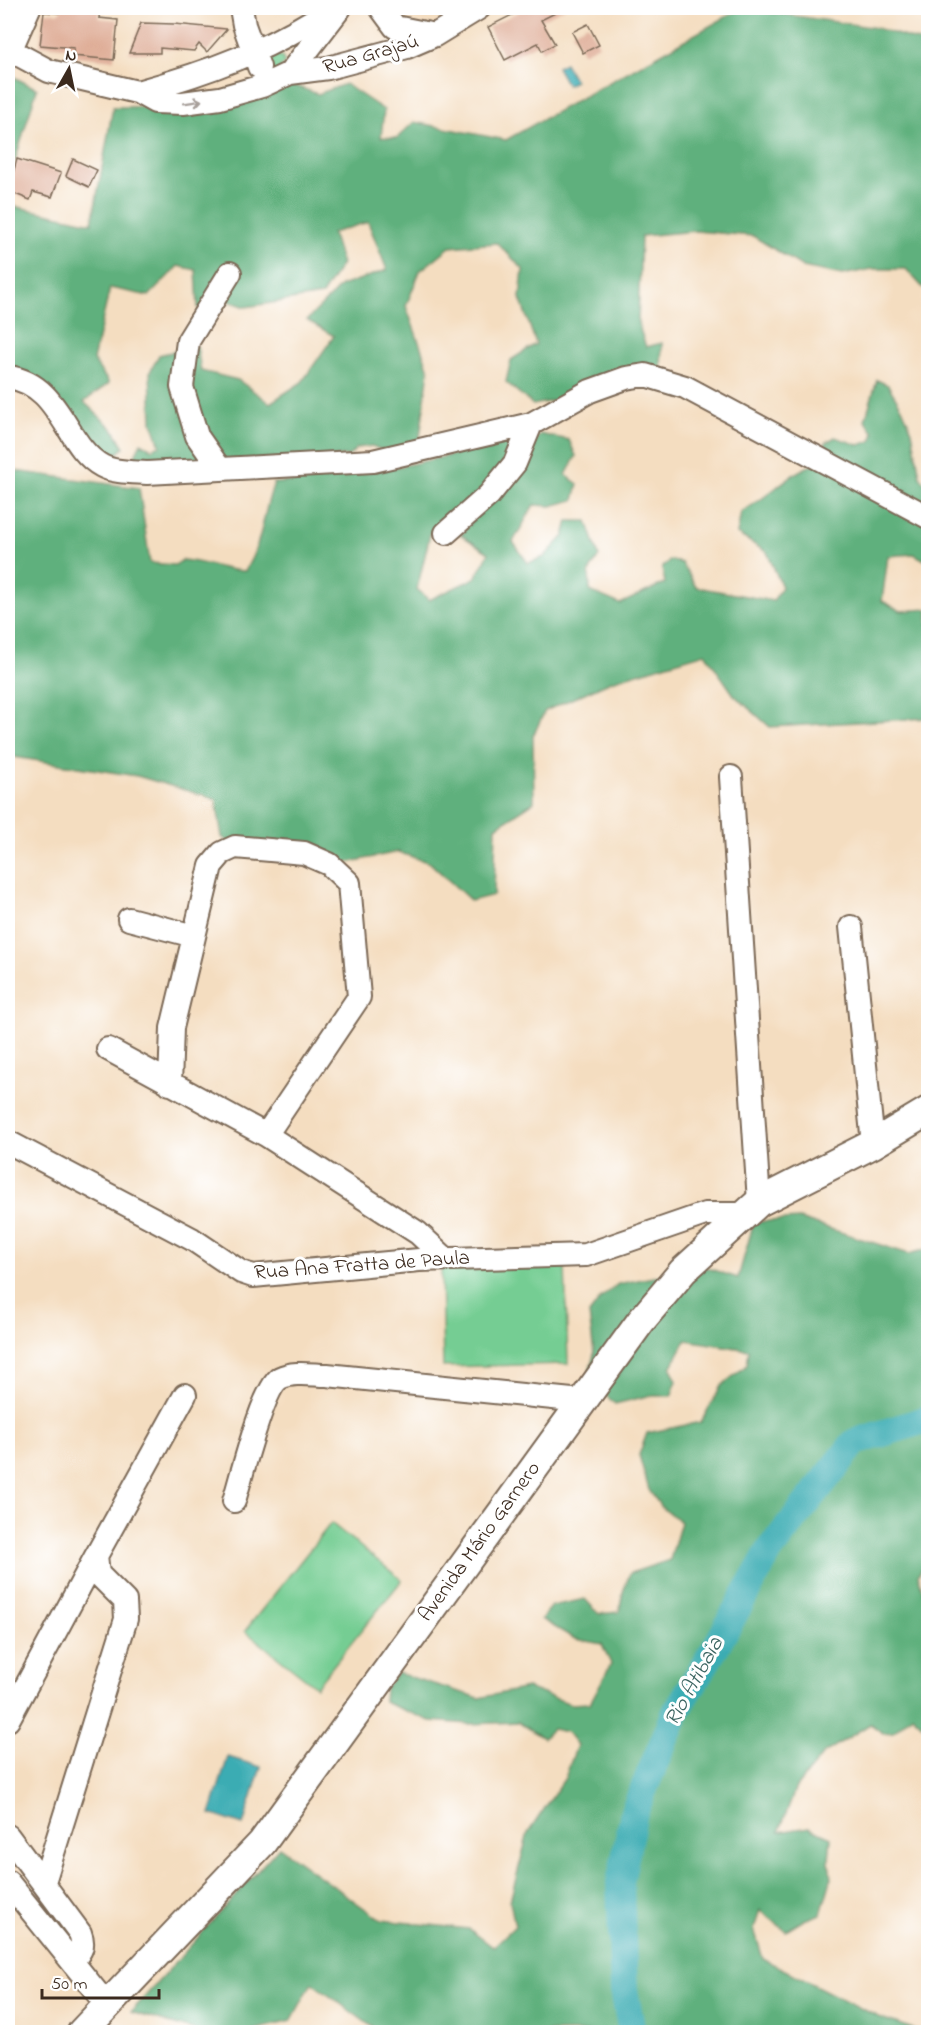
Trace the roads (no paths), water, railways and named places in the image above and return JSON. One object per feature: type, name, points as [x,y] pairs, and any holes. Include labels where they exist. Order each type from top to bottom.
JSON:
[{"type":"main road","name":"Avenida Mário Garnero","points":[[82,2032],[262,1843],[641,1321],[684,1271],[752,1208],[873,1144],[928,1111]]},
{"type":"street","points":[[29,8],[9,50],[49,71],[137,92],[155,102],[183,103],[220,98],[262,86],[290,74],[341,8]]},
{"type":"street","points":[[241,8],[253,54],[259,67],[262,86]]},
{"type":"street","points":[[249,8],[254,18],[277,39],[289,54],[290,74]]},
{"type":"street","points":[[137,92],[183,80],[253,54],[332,8]]},
{"type":"street","points":[[381,8],[394,27],[435,35]]},
{"type":"street","name":"Rua Grajaú","points":[[290,74],[328,69],[384,54],[435,35],[479,8]]},
{"type":"street","points":[[384,54],[394,27]]},
{"type":"street","points":[[220,469],[197,436],[182,387],[188,342],[230,273]]},
{"type":"street","points":[[8,377],[36,388],[56,408],[91,459],[104,468],[147,473],[373,461],[531,424],[590,391],[617,381],[645,375],[685,387],[928,517]]},
{"type":"street","points":[[446,533],[489,495],[515,463],[531,424]]},
{"type":"street","points":[[731,777],[752,1208]]},
{"type":"street","points":[[170,1084],[172,1028],[211,866],[222,853],[235,847],[304,854],[329,864],[349,883],[358,997],[266,1135]]},
{"type":"street","points":[[129,919],[194,936]]},
{"type":"street","points":[[851,927],[873,1144]]},
{"type":"street","points":[[108,1049],[266,1135],[401,1222],[446,1259]]},
{"type":"street","name":"Rua Ana Fratta de Paula","points":[[8,1142],[192,1239],[241,1272],[253,1276],[419,1260],[586,1255],[609,1249],[705,1214],[752,1208]]},
{"type":"street","points":[[401,1222],[406,1240],[419,1260]]},
{"type":"street","points":[[234,1501],[267,1395],[279,1379],[294,1374],[338,1376],[582,1401]]},
{"type":"street","points":[[8,1720],[185,1395]]},
{"type":"street","points":[[44,1882],[126,1619],[125,1601],[98,1574],[96,1556]]},
{"type":"street","points":[[8,1836],[44,1882],[83,1941],[81,1951],[73,1961]]},
{"type":"street","points":[[8,1882],[107,2005]]},
{"type":"water","points":[[565,63],[575,81],[567,85],[557,67]]},
{"type":"water","points":[[228,1757],[261,1767],[243,1825],[210,1814]]},
{"type":"waterway","name":"Rio Atibaia","points":[[632,2032],[624,1990],[620,1883],[634,1812],[676,1712],[770,1550],[855,1442],[928,1419]]}]
